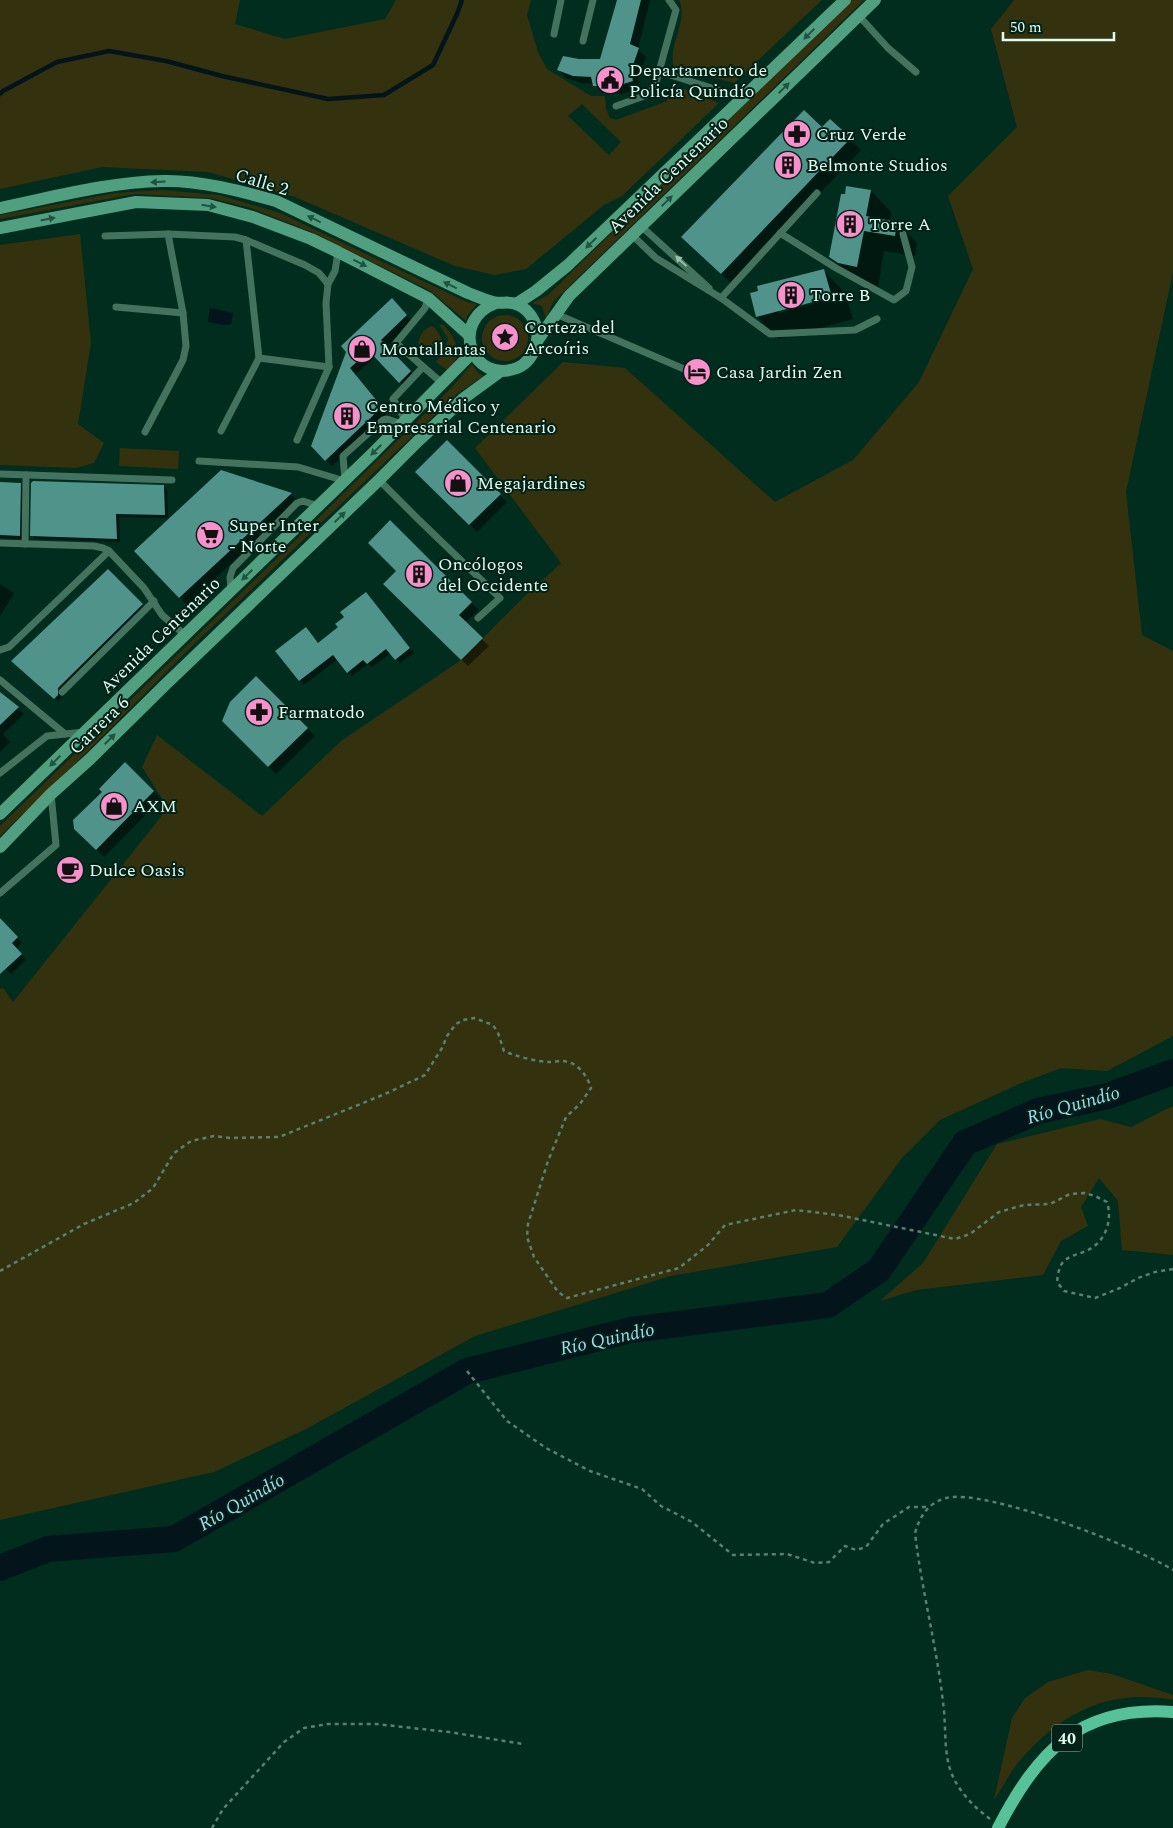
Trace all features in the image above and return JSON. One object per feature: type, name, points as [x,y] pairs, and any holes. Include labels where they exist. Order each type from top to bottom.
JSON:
[{"type":"main road","name":"Avenida Centenario","points":[[516,304],[536,291],[568,265],[844,0]]},
{"type":"main road","name":"Avenida Centenario","points":[[538,341],[569,296],[875,0]]},
{"type":"main road","name":"Calle 2","points":[[0,208],[114,185],[164,181],[211,186],[276,201],[468,293],[496,302]]},
{"type":"main road","name":"Calle 2","points":[[0,228],[136,202],[208,205],[253,217],[311,238],[428,298],[469,335]]},
{"type":"main road","points":[[496,302],[516,304],[526,310],[533,319],[537,329],[538,341],[535,351],[529,360],[520,366],[501,371],[489,368],[472,353],[469,335],[471,323],[478,313],[496,302]]},
{"type":"main road","name":"Avenida Centenario","points":[[0,814],[345,481],[472,353]]},
{"type":"main road","name":"Carrera 6","points":[[0,847],[51,794],[90,759],[418,441],[464,398],[501,371]]},
{"type":"main road","name":"40","points":[[998,1827],[1019,1788],[1033,1769],[1066,1738],[1088,1725],[1112,1716],[1136,1711],[1173,1712]]},
{"type":"lane","points":[[554,34],[561,0]]},
{"type":"lane","points":[[583,42],[594,0]]},
{"type":"lane","points":[[616,106],[647,96],[655,86],[676,10],[669,0]]},
{"type":"lane","points":[[859,16],[888,48],[916,72]]},
{"type":"lane","points":[[658,71],[743,98]]},
{"type":"lane","points":[[721,298],[817,194]]},
{"type":"lane","points":[[642,226],[721,298]]},
{"type":"lane","points":[[780,233],[836,268],[894,300],[906,291],[912,266],[903,234]]},
{"type":"lane","points":[[105,236],[168,234],[246,240],[312,269],[319,273],[328,284]]},
{"type":"lane","points":[[145,432],[182,360],[186,346],[183,313],[168,234]]},
{"type":"lane","points":[[632,235],[656,258],[721,298],[770,334],[855,330],[878,319]]},
{"type":"lane","points":[[221,431],[259,358],[246,240]]},
{"type":"lane","points":[[297,440],[329,367],[326,303],[328,284],[335,271],[338,252]]},
{"type":"lane","points":[[428,298],[425,308],[396,343],[443,384]]},
{"type":"lane","points":[[116,307],[183,313]]},
{"type":"lane","points":[[556,314],[684,369]]},
{"type":"lane","points":[[259,358],[329,367]]},
{"type":"lane","points":[[404,422],[393,399],[424,367]]},
{"type":"lane","points":[[199,461],[298,467],[345,481],[343,456],[383,420],[404,422]]},
{"type":"lane","points":[[0,474],[172,480]]},
{"type":"lane","points":[[25,544],[26,475]]},
{"type":"lane","points":[[379,480],[500,598],[478,618]]},
{"type":"lane","points":[[0,543],[94,546],[103,548],[144,588],[162,615],[185,635]]},
{"type":"lane","points":[[0,650],[8,647],[109,552]]},
{"type":"lane","points":[[62,692],[154,601]]},
{"type":"lane","points":[[0,680],[65,734]]},
{"type":"lane","points":[[0,773],[47,736],[85,732]]},
{"type":"lane","points":[[0,893],[56,845],[51,794]]},
{"type":"path","points":[[0,1271],[84,1224],[134,1203],[153,1188],[174,1153],[191,1141],[214,1136],[230,1138],[279,1137],[385,1094],[425,1075],[456,1024],[463,1020],[474,1018],[493,1025],[504,1051],[515,1056],[549,1062],[563,1060],[577,1066],[588,1078],[591,1088],[580,1104],[566,1116],[548,1161],[528,1224],[527,1237],[534,1257],[558,1292],[567,1298],[679,1268],[708,1244],[725,1225],[753,1218],[796,1210],[838,1215],[955,1239],[970,1234],[999,1212],[1024,1205],[1050,1204],[1070,1194],[1084,1193],[1107,1202],[1110,1213],[1108,1226],[1098,1244],[1063,1261],[1057,1282],[1064,1291],[1095,1298],[1138,1278],[1155,1272],[1173,1270]]},
{"type":"path","points":[[467,1371],[507,1420],[546,1448],[590,1471],[642,1489],[661,1506],[692,1522],[733,1555],[787,1554],[815,1563],[829,1562],[845,1546],[856,1550],[866,1547],[883,1524],[909,1507],[928,1507],[947,1498],[970,1497],[1015,1508],[1110,1539],[1173,1570]]},
{"type":"path","points":[[928,1507],[917,1524],[915,1533],[944,1711],[946,1756],[951,1773],[960,1791],[998,1827]]},
{"type":"path","points":[[212,1828],[224,1808],[284,1742],[304,1728],[328,1724],[376,1724],[449,1732],[523,1744]]},
{"type":"shaded area","points":[[0,0],[240,0],[235,24],[285,39],[385,19],[396,0],[531,0],[527,15],[538,52],[547,69],[591,96],[605,96],[606,109],[610,118],[616,120],[667,101],[669,94],[675,95],[677,86],[719,103],[622,196],[604,205],[526,269],[495,275],[455,266],[295,197],[208,172],[102,167],[0,189]],"holes":[[[582,104],[621,142],[609,155],[568,116]]]},
{"type":"shaded area","points":[[679,0],[822,0],[734,83],[674,68],[673,50],[681,17]]},
{"type":"shaded area","points":[[850,0],[864,0],[553,302],[546,319],[542,306],[532,303],[548,295]]},
{"type":"shaded area","points":[[1014,0],[1173,0],[1173,272],[1126,492],[1142,635],[1173,651],[1173,1036],[1107,1071],[1061,1068],[1019,1084],[940,1120],[902,1158],[837,1247],[671,1276],[475,1336],[306,1429],[214,1472],[0,1520],[0,989],[3,988],[13,1002],[168,808],[142,767],[157,735],[262,816],[341,741],[461,660],[561,563],[475,448],[563,362],[625,368],[775,502],[853,460],[919,382],[973,269],[948,196],[1017,127],[991,29]]},
{"type":"shaded area","points":[[161,190],[219,195],[280,213],[467,302],[477,304],[467,316],[466,321],[431,291],[309,231],[251,208],[210,198],[134,194],[0,219],[0,215],[115,193]]},
{"type":"shaded area","points":[[80,234],[91,343],[78,424],[104,443],[94,463],[76,468],[0,465],[0,245]]},
{"type":"shaded area","points":[[210,308],[233,313],[231,324],[225,325],[208,322]]},
{"type":"shaded area","points":[[500,315],[510,315],[524,325],[528,338],[524,351],[518,357],[510,361],[500,361],[486,351],[482,343],[482,333],[492,319]]},
{"type":"shaded area","points":[[443,324],[452,335],[457,347],[456,359],[447,370],[436,362],[444,351],[448,338],[439,325]]},
{"type":"shaded area","points":[[431,326],[438,332],[442,343],[430,357],[419,349],[419,338]]},
{"type":"shaded area","points":[[472,364],[478,373],[484,376],[458,393],[323,521],[186,652],[0,836],[0,826],[397,441],[453,386]]},
{"type":"shaded area","points":[[120,448],[179,451],[178,469],[119,466]]},
{"type":"shaded area","points":[[1173,1106],[1173,1255],[1122,1250],[1118,1201],[1099,1178],[1081,1207],[1088,1226],[1061,1241],[1043,1275],[916,1290],[880,1301],[923,1263],[997,1144],[1100,1119],[1131,1127]]},
{"type":"shaded area","points":[[1088,1670],[1112,1674],[1173,1695],[1173,1700],[1149,1697],[1127,1698],[1106,1702],[1086,1709],[1067,1719],[1033,1746],[1017,1764],[994,1800],[1012,1718],[1025,1698],[1048,1682]]},
{"type":"building","points":[[617,0],[641,0],[630,44],[639,48],[631,71],[633,81],[614,87],[593,86],[591,77],[573,76],[557,70],[563,56],[579,59],[600,59]]},
{"type":"building","name":"Belmonte Studios","points":[[804,110],[822,127],[830,119],[851,138],[721,274],[681,237]]},
{"type":"building","name":"Torre A","points":[[846,186],[871,190],[866,216],[897,222],[895,236],[864,231],[857,267],[838,263],[829,257],[841,194],[845,194]]},
{"type":"building","name":"Torre B","points":[[824,269],[832,297],[756,317],[750,293],[758,291],[757,286]]},
{"type":"building","points":[[392,298],[407,315],[381,340],[411,371],[399,383],[369,351],[350,368],[382,407],[325,461],[311,446],[346,352],[341,346]]},
{"type":"building","name":"Megajardines","points":[[447,440],[501,494],[469,525],[415,472]]},
{"type":"building","points":[[221,470],[292,493],[179,598],[134,551]]},
{"type":"building","points":[[33,481],[164,485],[165,515],[116,514],[117,539],[30,536],[31,483]]},
{"type":"building","points":[[0,482],[21,483],[20,536],[0,535]]},
{"type":"building","name":"Oncólogos del Occidente","points":[[390,520],[472,602],[459,615],[483,638],[461,660],[383,584],[396,571],[368,543]]},
{"type":"building","points":[[108,569],[143,604],[58,688],[58,695],[54,699],[11,661]]},
{"type":"building","points":[[366,592],[410,648],[395,660],[386,649],[367,664],[363,660],[347,673],[333,655],[299,681],[275,651],[306,627],[318,643],[338,627],[335,624],[344,617],[340,612]]},
{"type":"building","name":"Farmatodo","points":[[256,676],[308,728],[268,767],[222,721],[230,702]]},
{"type":"building","points":[[0,692],[19,707],[0,725]]},
{"type":"building","name":"AXM","points":[[125,762],[154,791],[96,850],[74,829],[73,820],[102,792],[99,789]]},
{"type":"building","points":[[0,918],[18,937],[12,943],[22,954],[0,974]]},
{"type":"waterway","points":[[0,94],[57,62],[109,51],[166,61],[222,76],[328,99],[384,95],[433,65],[462,0]]},
{"type":"waterway","name":"Río Quindío","points":[[0,1568],[48,1549],[174,1539],[467,1371],[631,1330],[828,1305],[879,1270],[965,1143],[1038,1111],[1108,1096],[1173,1072]]},
{"type":"place","name":"Departamento de Policía Quindío","points":[[610,80]]},
{"type":"place","name":"Cruz Verde","points":[[797,134]]},
{"type":"place","name":"Belmonte Studios","points":[[788,165]]},
{"type":"place","name":"Torre A","points":[[850,224]]},
{"type":"place","name":"Torre B","points":[[791,295]]},
{"type":"place","name":"Corteza del Arcoíris","points":[[505,337]]},
{"type":"place","name":"Montallantas","points":[[362,349]]},
{"type":"place","name":"Casa Jardin Zen","points":[[697,372]]},
{"type":"place","name":"Centro Médico y Empresarial Centenario","points":[[347,416]]},
{"type":"place","name":"Megajardines","points":[[458,483]]},
{"type":"place","name":"Super Inter - Norte","points":[[210,535]]},
{"type":"place","name":"Oncólogos del Occidente","points":[[419,574]]},
{"type":"place","name":"Farmatodo","points":[[259,712]]},
{"type":"place","name":"AXM","points":[[114,806]]},
{"type":"place","name":"Dulce Oasis","points":[[70,870]]}]
